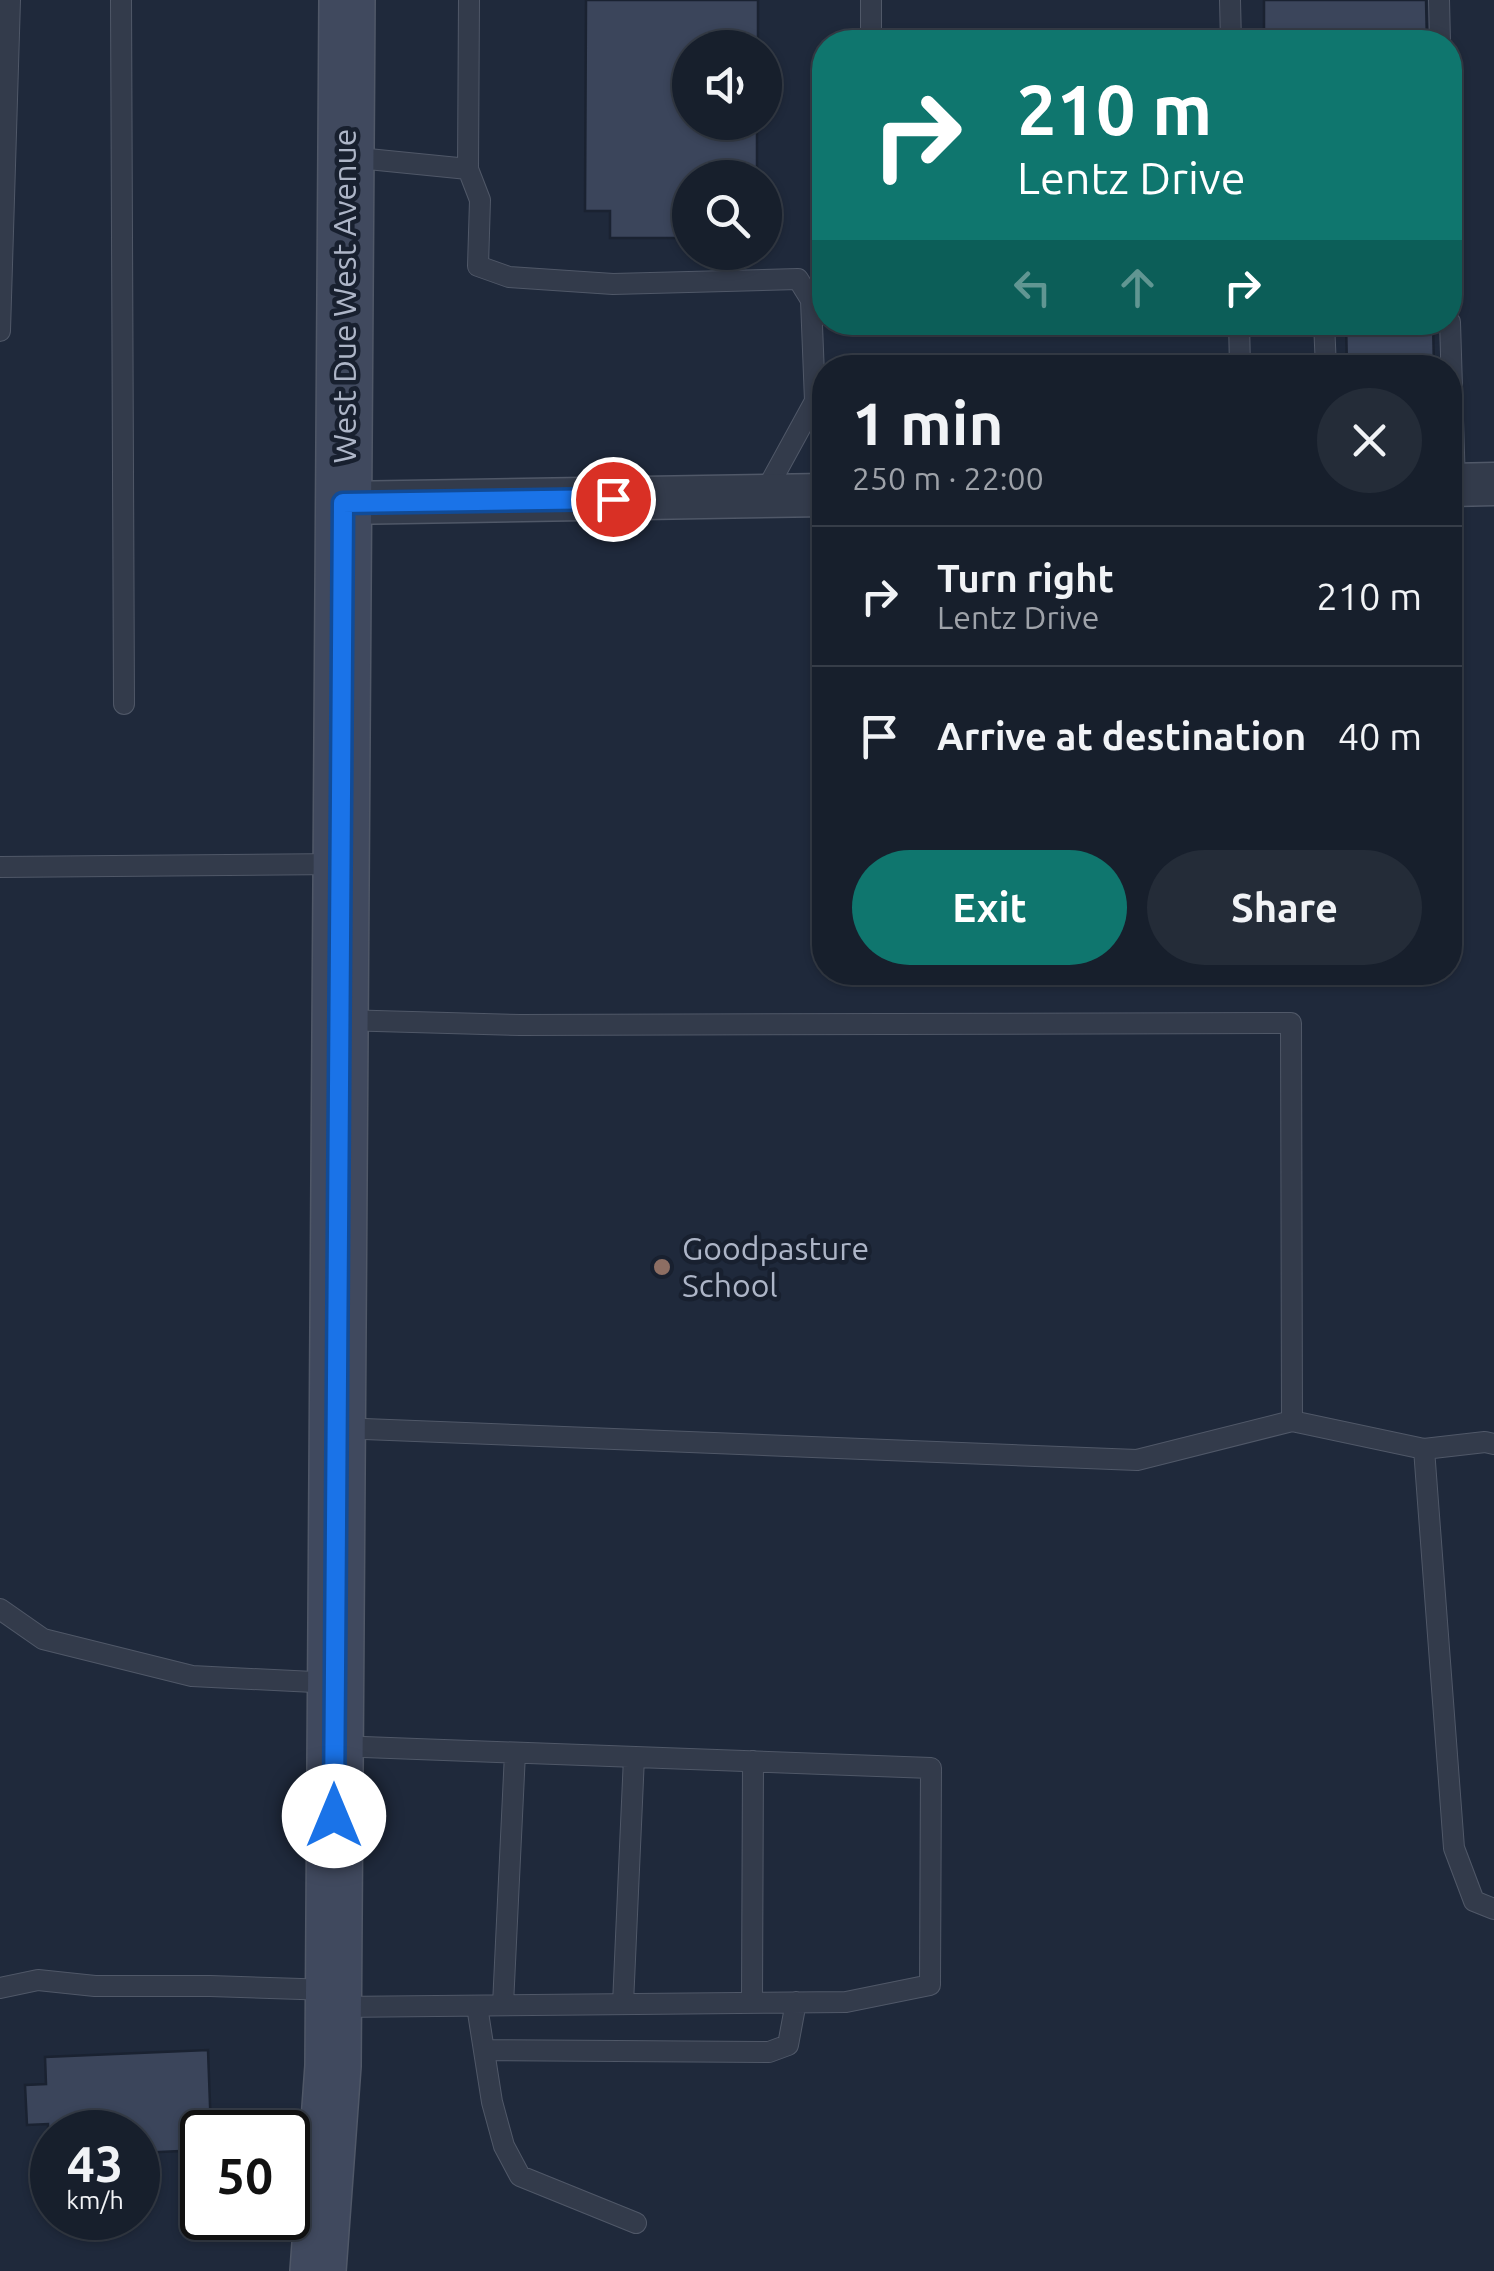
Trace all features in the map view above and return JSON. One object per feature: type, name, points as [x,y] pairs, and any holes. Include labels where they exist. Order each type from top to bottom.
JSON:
[{"type":"main road","name":"West Due West Avenue","points":[[318,2271],[333,2066],[347,0]]},
{"type":"street","points":[[343,503],[812,495]]},
{"type":"lane","points":[[0,331],[10,0]]},
{"type":"lane","points":[[121,0],[124,704]]},
{"type":"lane","points":[[470,0],[468,169],[480,200],[478,266],[508,277],[614,284],[798,279],[812,290]]},
{"type":"lane","points":[[870,30],[871,0]]},
{"type":"lane","points":[[1230,0],[1231,30]]},
{"type":"lane","points":[[1439,0],[1440,30]]},
{"type":"lane","points":[[346,157],[468,169]]},
{"type":"lane","points":[[763,496],[812,404]]},
{"type":"lane","points":[[1462,444],[1466,485]]},
{"type":"lane","points":[[0,867],[341,864]]},
{"type":"lane","points":[[340,1020],[520,1025],[1291,1023],[1292,1420]]},
{"type":"lane","points":[[337,1428],[1137,1460],[1292,1420],[1424,1449],[1494,1444]]},
{"type":"lane","points":[[1424,1449],[1454,1848],[1474,1900],[1494,1909]]},
{"type":"lane","points":[[0,1609],[43,1639],[192,1676],[335,1683]]},
{"type":"lane","points":[[0,1988],[38,1980],[95,1986],[210,1986],[477,2006],[846,2002],[930,1985],[932,1768],[335,1746]]},
{"type":"lane","points":[[503,2005],[515,1753]]},
{"type":"lane","points":[[624,2004],[634,1757]]},
{"type":"lane","points":[[752,2002],[754,1761]]},
{"type":"lane","points":[[484,2050],[769,2052],[788,2045],[796,2002]]},
{"type":"lane","points":[[477,2006],[492,2102],[504,2146],[520,2176],[636,2223]]},
{"type":"building","points":[[586,0],[758,0],[758,30],[672,30],[672,140],[757,140],[757,160],[672,160],[672,238],[610,238],[610,211],[585,211]]},
{"type":"building","points":[[1264,0],[1426,0],[1427,30],[1264,30]]},
{"type":"building","points":[[1346,335],[1433,335],[1434,355],[1347,355]]},
{"type":"building","points":[[208,2050],[210,2110],[180,2110],[180,2151],[160,2152],[160,2110],[30,2110],[27,2125],[25,2085],[46,2084],[45,2057]]},
{"type":"place","name":"Goodpasture School","points":[[662,1267]]},
{"type":"route","points":[[334,1816],[343,503],[613,499]]}]
